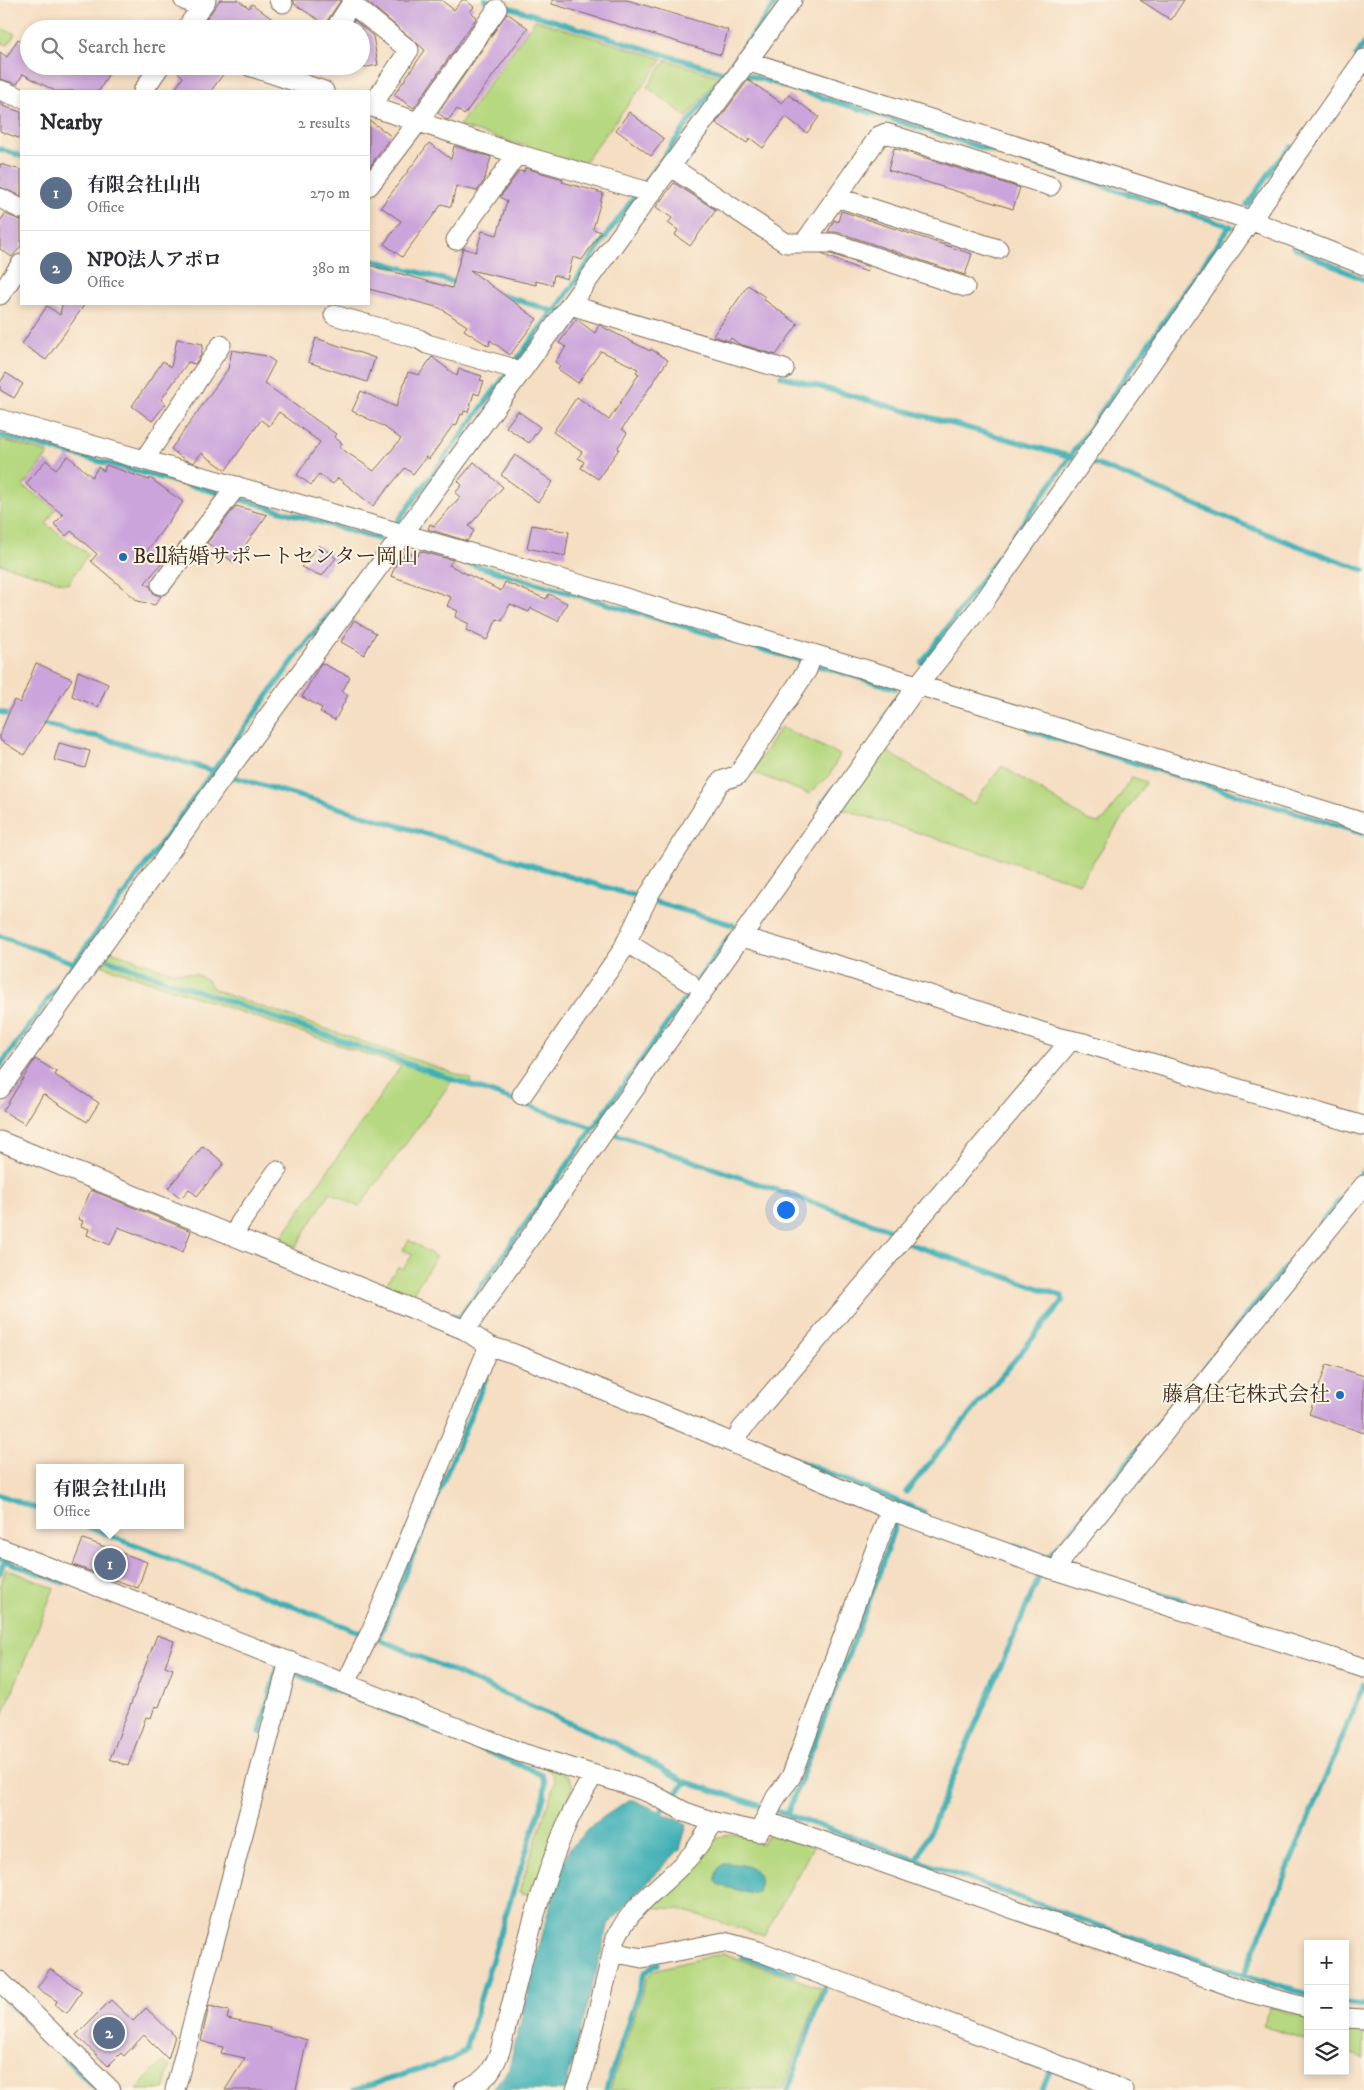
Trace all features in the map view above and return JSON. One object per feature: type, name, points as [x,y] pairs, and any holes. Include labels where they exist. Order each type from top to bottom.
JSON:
[{"type":"street","points":[[0,1088],[223,777],[403,534],[514,370],[567,310],[645,191],[671,167],[792,0]]},
{"type":"street","points":[[189,20],[195,3]]},
{"type":"street","points":[[343,20],[356,4],[408,50],[370,106],[517,154],[645,191]]},
{"type":"street","points":[[370,185],[418,122],[497,9]]},
{"type":"street","points":[[465,1330],[918,685],[983,603],[1364,59]]},
{"type":"street","points":[[742,69],[1250,220],[1364,265]]},
{"type":"street","points":[[144,90],[154,75]]},
{"type":"street","points":[[289,75],[322,90]]},
{"type":"street","points":[[0,90],[20,98]]},
{"type":"street","points":[[804,243],[879,136],[886,134],[1050,186]]},
{"type":"street","points":[[456,240],[517,154]]},
{"type":"street","points":[[671,167],[786,243],[833,243],[965,287]]},
{"type":"street","points":[[836,197],[998,249]]},
{"type":"street","points":[[0,198],[20,208]]},
{"type":"street","points":[[0,295],[20,265]]},
{"type":"street","points":[[567,310],[784,369]]},
{"type":"street","points":[[334,315],[419,339],[427,344],[514,370]]},
{"type":"street","points":[[144,460],[221,345]]},
{"type":"street","points":[[0,419],[144,460],[232,493],[403,534],[573,582],[810,661],[918,685],[1364,823]]},
{"type":"street","points":[[161,585],[232,493]]},
{"type":"street","points":[[522,1095],[622,951],[647,899],[721,781],[738,775],[810,661]]},
{"type":"street","points":[[742,937],[854,970],[1071,1040],[1364,1126]]},
{"type":"street","points":[[626,942],[688,982]]},
{"type":"street","points":[[738,1437],[1071,1040]]},
{"type":"street","points":[[0,1142],[237,1230],[465,1330],[495,1348],[738,1437],[896,1512],[1053,1566],[1364,1668]]},
{"type":"street","points":[[237,1230],[277,1170]]},
{"type":"street","points":[[1053,1566],[1364,1185]]},
{"type":"street","points":[[346,1683],[369,1635],[495,1348]]},
{"type":"street","points":[[0,1549],[287,1667],[346,1683],[519,1752],[650,1793],[685,1812],[714,1822],[759,1832],[790,1777],[896,1512]]},
{"type":"street","points":[[175,2090],[287,1667]]},
{"type":"street","points":[[464,2090],[484,2079],[494,2069],[531,1927],[550,1867],[566,1826],[593,1775]]},
{"type":"street","points":[[769,1813],[1248,1992],[1304,2007]]},
{"type":"street","points":[[576,2090],[582,2076],[612,1952],[622,1925],[632,1911],[692,1854],[714,1822]]},
{"type":"street","points":[[612,1952],[642,1958],[724,1942],[775,1958],[1124,2090]]},
{"type":"street","points":[[0,1981],[111,2090]]},
{"type":"street","points":[[1349,2018],[1364,2019]]},
{"type":"green space","points":[[535,20],[663,59],[583,164],[459,126]]},
{"type":"green space","points":[[0,28],[15,34],[8,45],[0,42]]},
{"type":"green space","points":[[666,60],[719,76],[687,117],[647,87]]},
{"type":"green space","points":[[0,439],[49,453],[23,486],[56,509],[46,524],[88,554],[68,584],[0,564]]},
{"type":"green space","points":[[781,727],[840,755],[829,776],[809,794],[752,772]]},
{"type":"green space","points":[[883,749],[973,804],[1002,766],[1087,820],[1098,823],[1105,819],[1132,777],[1146,782],[1079,883],[842,809]]},
{"type":"green space","points":[[108,950],[168,971],[195,974],[206,979],[213,988],[222,993],[471,1079],[469,1086],[452,1081],[359,1207],[330,1192],[296,1247],[280,1239],[401,1066],[98,964]]},
{"type":"green space","points":[[409,1240],[436,1257],[412,1294],[386,1284],[398,1267],[403,1269],[413,1254],[403,1250]]},
{"type":"green space","points":[[6,1569],[54,1588],[0,1722],[0,1587]]},
{"type":"green space","points":[[545,1767],[569,1776],[573,1786],[534,1896],[519,1892],[555,1782],[553,1775]]},
{"type":"green space","points":[[769,1832],[813,1847],[764,1936],[679,1909],[648,1907],[708,1846],[718,1839],[729,1834],[762,1844]]},
{"type":"green space","points":[[723,1953],[821,1988],[783,2090],[610,2090],[647,1977],[654,1970]]},
{"type":"green space","points":[[1270,2007],[1304,2017],[1304,2039],[1262,2026]]},
{"type":"green space","points":[[1349,2026],[1364,2027],[1364,2058],[1349,2053]]},
{"type":"green space","points":[[163,2061],[170,2067],[164,2090],[136,2090]]},
{"type":"water","points":[[628,1800],[634,1800],[687,1824],[680,1849],[631,1899],[608,1926],[565,2090],[492,2090],[509,2068],[548,1912],[569,1849],[592,1825]]},
{"type":"water","points":[[727,1863],[747,1866],[757,1872],[759,1877],[758,1892],[752,1894],[719,1885],[716,1880],[716,1873],[720,1866]]},
{"type":"building","points":[[220,0],[238,0],[249,8],[252,4],[274,20],[207,20],[206,19]]},
{"type":"building","points":[[294,0],[341,0],[328,20],[319,20],[294,4]]},
{"type":"building","points":[[365,0],[441,0],[454,10],[462,0],[466,0],[474,7],[470,12],[477,17],[414,108],[394,95],[425,50]]},
{"type":"building","points":[[552,0],[627,0],[728,30],[721,55],[552,4]]},
{"type":"building","points":[[1140,0],[1184,0],[1171,20]]},
{"type":"building","points":[[507,13],[528,28],[464,115],[457,109],[448,120],[446,119],[438,113]]},
{"type":"building","points":[[370,33],[373,36],[378,65],[370,66]]},
{"type":"building","points":[[18,39],[20,40],[20,75],[22,75],[17,84],[0,79],[0,52],[7,57]]},
{"type":"building","points":[[25,75],[108,75],[100,90],[53,90]]},
{"type":"building","points":[[181,75],[223,75],[212,90],[175,90],[183,77]]},
{"type":"building","points":[[748,80],[782,103],[789,95],[819,117],[807,133],[786,117],[763,148],[750,138],[747,143],[716,123]]},
{"type":"building","points":[[0,102],[4,104],[3,106],[20,112],[20,139],[0,131]]},
{"type":"building","points":[[629,112],[664,139],[651,156],[616,130]]},
{"type":"building","points":[[370,121],[391,136],[370,167]]},
{"type":"building","points":[[429,143],[451,159],[454,146],[491,157],[484,181],[477,191],[456,186],[451,207],[442,204],[402,257],[384,244],[401,221],[381,207]]},
{"type":"building","points":[[894,148],[1020,188],[1013,209],[888,170]]},
{"type":"building","points":[[0,164],[20,170],[20,196],[0,187]]},
{"type":"building","points":[[525,168],[563,179],[562,182],[603,193],[593,229],[601,232],[582,260],[573,257],[567,279],[554,275],[552,285],[536,281],[536,285],[470,270],[537,319],[510,355],[490,340],[489,346],[464,330],[467,326],[440,308],[370,289],[370,265],[452,288],[463,248],[476,252],[482,231],[497,235],[507,201],[500,197],[519,171],[524,172]]},
{"type":"building","points":[[674,183],[716,210],[690,246],[675,235],[678,230],[668,223],[672,218],[656,207]]},
{"type":"building","points":[[841,211],[972,254],[965,275],[837,232],[828,232],[834,220],[838,222]]},
{"type":"building","points":[[5,214],[20,220],[20,247],[12,257],[0,249],[0,221]]},
{"type":"building","points":[[821,254],[831,254],[869,267],[867,272]]},
{"type":"building","points":[[748,285],[765,297],[763,299],[798,324],[776,355],[739,344],[731,338],[729,341],[713,336]]},
{"type":"building","points":[[62,305],[84,305],[46,360],[22,344],[47,306],[60,315]]},
{"type":"building","points":[[576,319],[595,333],[599,325],[650,351],[651,349],[668,360],[622,429],[627,433],[618,447],[619,449],[598,479],[581,468],[584,462],[578,458],[582,452],[553,432],[577,397],[609,420],[639,374],[636,372],[638,369],[601,351],[578,383],[558,369],[560,365],[555,362],[566,347],[559,343]]},
{"type":"building","points":[[316,338],[375,358],[367,382],[308,362]]},
{"type":"building","points":[[177,339],[203,344],[201,355],[195,364],[188,362],[161,400],[166,404],[152,421],[132,406],[163,361],[171,367]]},
{"type":"building","points":[[232,350],[266,356],[275,362],[264,383],[336,434],[334,437],[342,443],[339,447],[374,471],[401,439],[383,426],[352,411],[361,391],[396,407],[408,372],[419,375],[432,357],[457,376],[459,369],[482,376],[480,380],[484,381],[479,395],[474,393],[468,412],[464,411],[463,415],[461,414],[456,426],[453,425],[429,459],[426,457],[413,474],[405,468],[373,506],[338,478],[333,484],[319,474],[311,485],[297,475],[320,442],[279,412],[269,426],[261,420],[226,470],[201,453],[194,463],[185,460],[171,449],[228,369]]},
{"type":"building","points":[[6,373],[23,384],[14,398],[0,390],[0,383]]},
{"type":"building","points":[[518,411],[540,427],[529,443],[506,427]]},
{"type":"building","points":[[515,455],[553,482],[538,502],[501,475]]},
{"type":"building","points":[[68,456],[92,477],[98,467],[104,471],[106,465],[149,480],[150,478],[183,502],[147,551],[162,563],[145,583],[150,586],[154,594],[161,596],[155,605],[138,601],[91,561],[97,554],[71,531],[66,536],[54,524],[63,515],[26,484],[46,460],[56,469]]},
{"type":"building","points":[[474,462],[503,487],[469,526],[474,531],[467,541],[428,529],[430,524],[434,526],[460,497],[455,493],[462,485],[458,481]]},
{"type":"building","points":[[236,506],[267,515],[233,562],[207,543]]},
{"type":"building","points":[[532,525],[569,532],[565,556],[527,548]]},
{"type":"building","points":[[319,545],[336,558],[322,576],[301,567]]},
{"type":"building","points":[[420,551],[453,560],[449,565],[501,591],[505,582],[546,599],[549,594],[567,603],[558,621],[531,608],[529,612],[510,604],[502,621],[497,619],[487,640],[466,630],[469,624],[455,617],[458,611],[447,606],[451,597],[391,576],[398,559],[402,561],[405,552],[418,556]]},
{"type":"building","points":[[354,620],[376,633],[364,655],[341,642]]},
{"type":"building","points":[[36,663],[72,679],[24,755],[0,740],[0,734],[14,700],[20,703]]},
{"type":"building","points":[[321,663],[350,677],[342,692],[348,695],[335,720],[320,712],[322,708],[302,697]]},
{"type":"building","points":[[78,671],[108,684],[98,707],[72,696]]},
{"type":"building","points":[[59,743],[90,751],[85,768],[54,760]]},
{"type":"building","points":[[35,1059],[57,1072],[55,1075],[99,1103],[87,1122],[43,1094],[25,1124],[3,1111]]},
{"type":"building","points":[[203,1146],[224,1163],[197,1196],[189,1189],[181,1198],[168,1188]]},
{"type":"building","points":[[91,1190],[191,1231],[183,1252],[118,1227],[110,1245],[87,1235],[89,1229],[81,1226],[83,1221],[78,1219]]},
{"type":"building","name":"藤倉住宅株式会社","points":[[1327,1364],[1364,1376],[1364,1433],[1309,1414]]},
{"type":"building","points":[[83,1539],[147,1562],[138,1588],[73,1565]]},
{"type":"building","points":[[157,1635],[174,1641],[165,1666],[173,1669],[159,1707],[155,1706],[151,1718],[146,1717],[128,1766],[110,1759]]},
{"type":"building","points":[[50,1969],[82,1991],[67,2013],[55,2005],[57,2001],[37,1988]]},
{"type":"building","points":[[111,2000],[133,2021],[146,2008],[175,2036],[168,2059],[144,2035],[124,2056],[121,2053],[108,2066],[76,2035]]},
{"type":"building","points":[[209,2006],[229,2011],[227,2019],[270,2028],[270,2030],[307,2040],[296,2090],[225,2090],[245,2058],[221,2053],[223,2047],[201,2041]]},
{"type":"waterway","points":[[485,0],[725,73]]},
{"type":"waterway","points":[[556,310],[611,229],[778,0]]},
{"type":"waterway","points":[[1356,56],[1364,44]]},
{"type":"waterway","points":[[728,69],[1232,227]]},
{"type":"waterway","points":[[1247,205],[1273,168],[1291,147]]},
{"type":"waterway","points":[[0,149],[20,156]]},
{"type":"waterway","points":[[922,663],[1053,481],[1230,226]]},
{"type":"waterway","points":[[1293,247],[1364,280]]},
{"type":"waterway","points":[[370,259],[461,284]]},
{"type":"waterway","points":[[501,295],[553,311],[562,311]]},
{"type":"waterway","points":[[398,521],[553,311]]},
{"type":"waterway","points":[[781,376],[1072,457]]},
{"type":"waterway","points":[[0,435],[219,493],[379,539]]},
{"type":"waterway","points":[[1090,462],[1263,532],[1364,570]]},
{"type":"waterway","points":[[0,1066],[300,651],[381,547]]},
{"type":"waterway","points":[[443,556],[895,688]]},
{"type":"waterway","points":[[884,718],[899,695]]},
{"type":"waterway","points":[[0,712],[15,716]]},
{"type":"waterway","points":[[38,723],[96,736],[733,925]]},
{"type":"waterway","points":[[1029,730],[1364,834]]},
{"type":"waterway","points":[[822,804],[834,789]]},
{"type":"waterway","points":[[452,1315],[459,1318],[730,935]]},
{"type":"waterway","points":[[0,936],[74,963]]},
{"type":"waterway","points":[[109,960],[593,1128]]},
{"type":"waterway","points":[[612,1133],[900,1233]]},
{"type":"waterway","points":[[1047,1560],[1364,1170]]},
{"type":"waterway","points":[[906,1492],[1063,1301],[1062,1296],[910,1244]]},
{"type":"waterway","points":[[378,1639],[486,1378]]},
{"type":"waterway","points":[[789,1457],[924,1512]]},
{"type":"waterway","points":[[0,1495],[36,1508]]},
{"type":"waterway","points":[[787,1815],[877,1580],[898,1516]]},
{"type":"waterway","points":[[92,1529],[393,1645],[613,1742],[686,1782]]},
{"type":"waterway","points":[[1012,1545],[1060,1562]]},
{"type":"waterway","points":[[0,1559],[64,1583]]},
{"type":"waterway","points":[[0,1573],[4,1560]]},
{"type":"waterway","points":[[917,1861],[1043,1568]]},
{"type":"waterway","points":[[1147,1591],[1184,1601]]},
{"type":"waterway","points":[[260,1733],[277,1667]]},
{"type":"waterway","points":[[288,1671],[530,1769],[542,1775],[545,1783],[544,1797],[465,2049],[452,2059],[354,2090]]},
{"type":"waterway","points":[[1244,1975],[1364,1684]]},
{"type":"waterway","points":[[656,1817],[686,1782],[861,1840],[1209,1963],[1304,1993]]},
{"type":"waterway","points":[[742,1956],[793,1974]]},
{"type":"waterway","points":[[606,2090],[644,1974],[653,1965],[658,1964]]},
{"type":"waterway","points":[[788,2090],[825,1985]]},
{"type":"waterway","points":[[0,1994],[97,2090]]},
{"type":"waterway","points":[[1349,2003],[1364,2005]]},
{"type":"waterway","points":[[1042,2090],[1050,2071]]},
{"type":"place","name":"Bell結婚サポートセンター岡山","points":[[123,557]]},
{"type":"place","name":"藤倉住宅株式会社","points":[[1340,1395]]},
{"type":"place","name":"有限会社山出","points":[[110,1564]]},
{"type":"place","name":"NPO法人アポロ","points":[[109,2033]]}]
